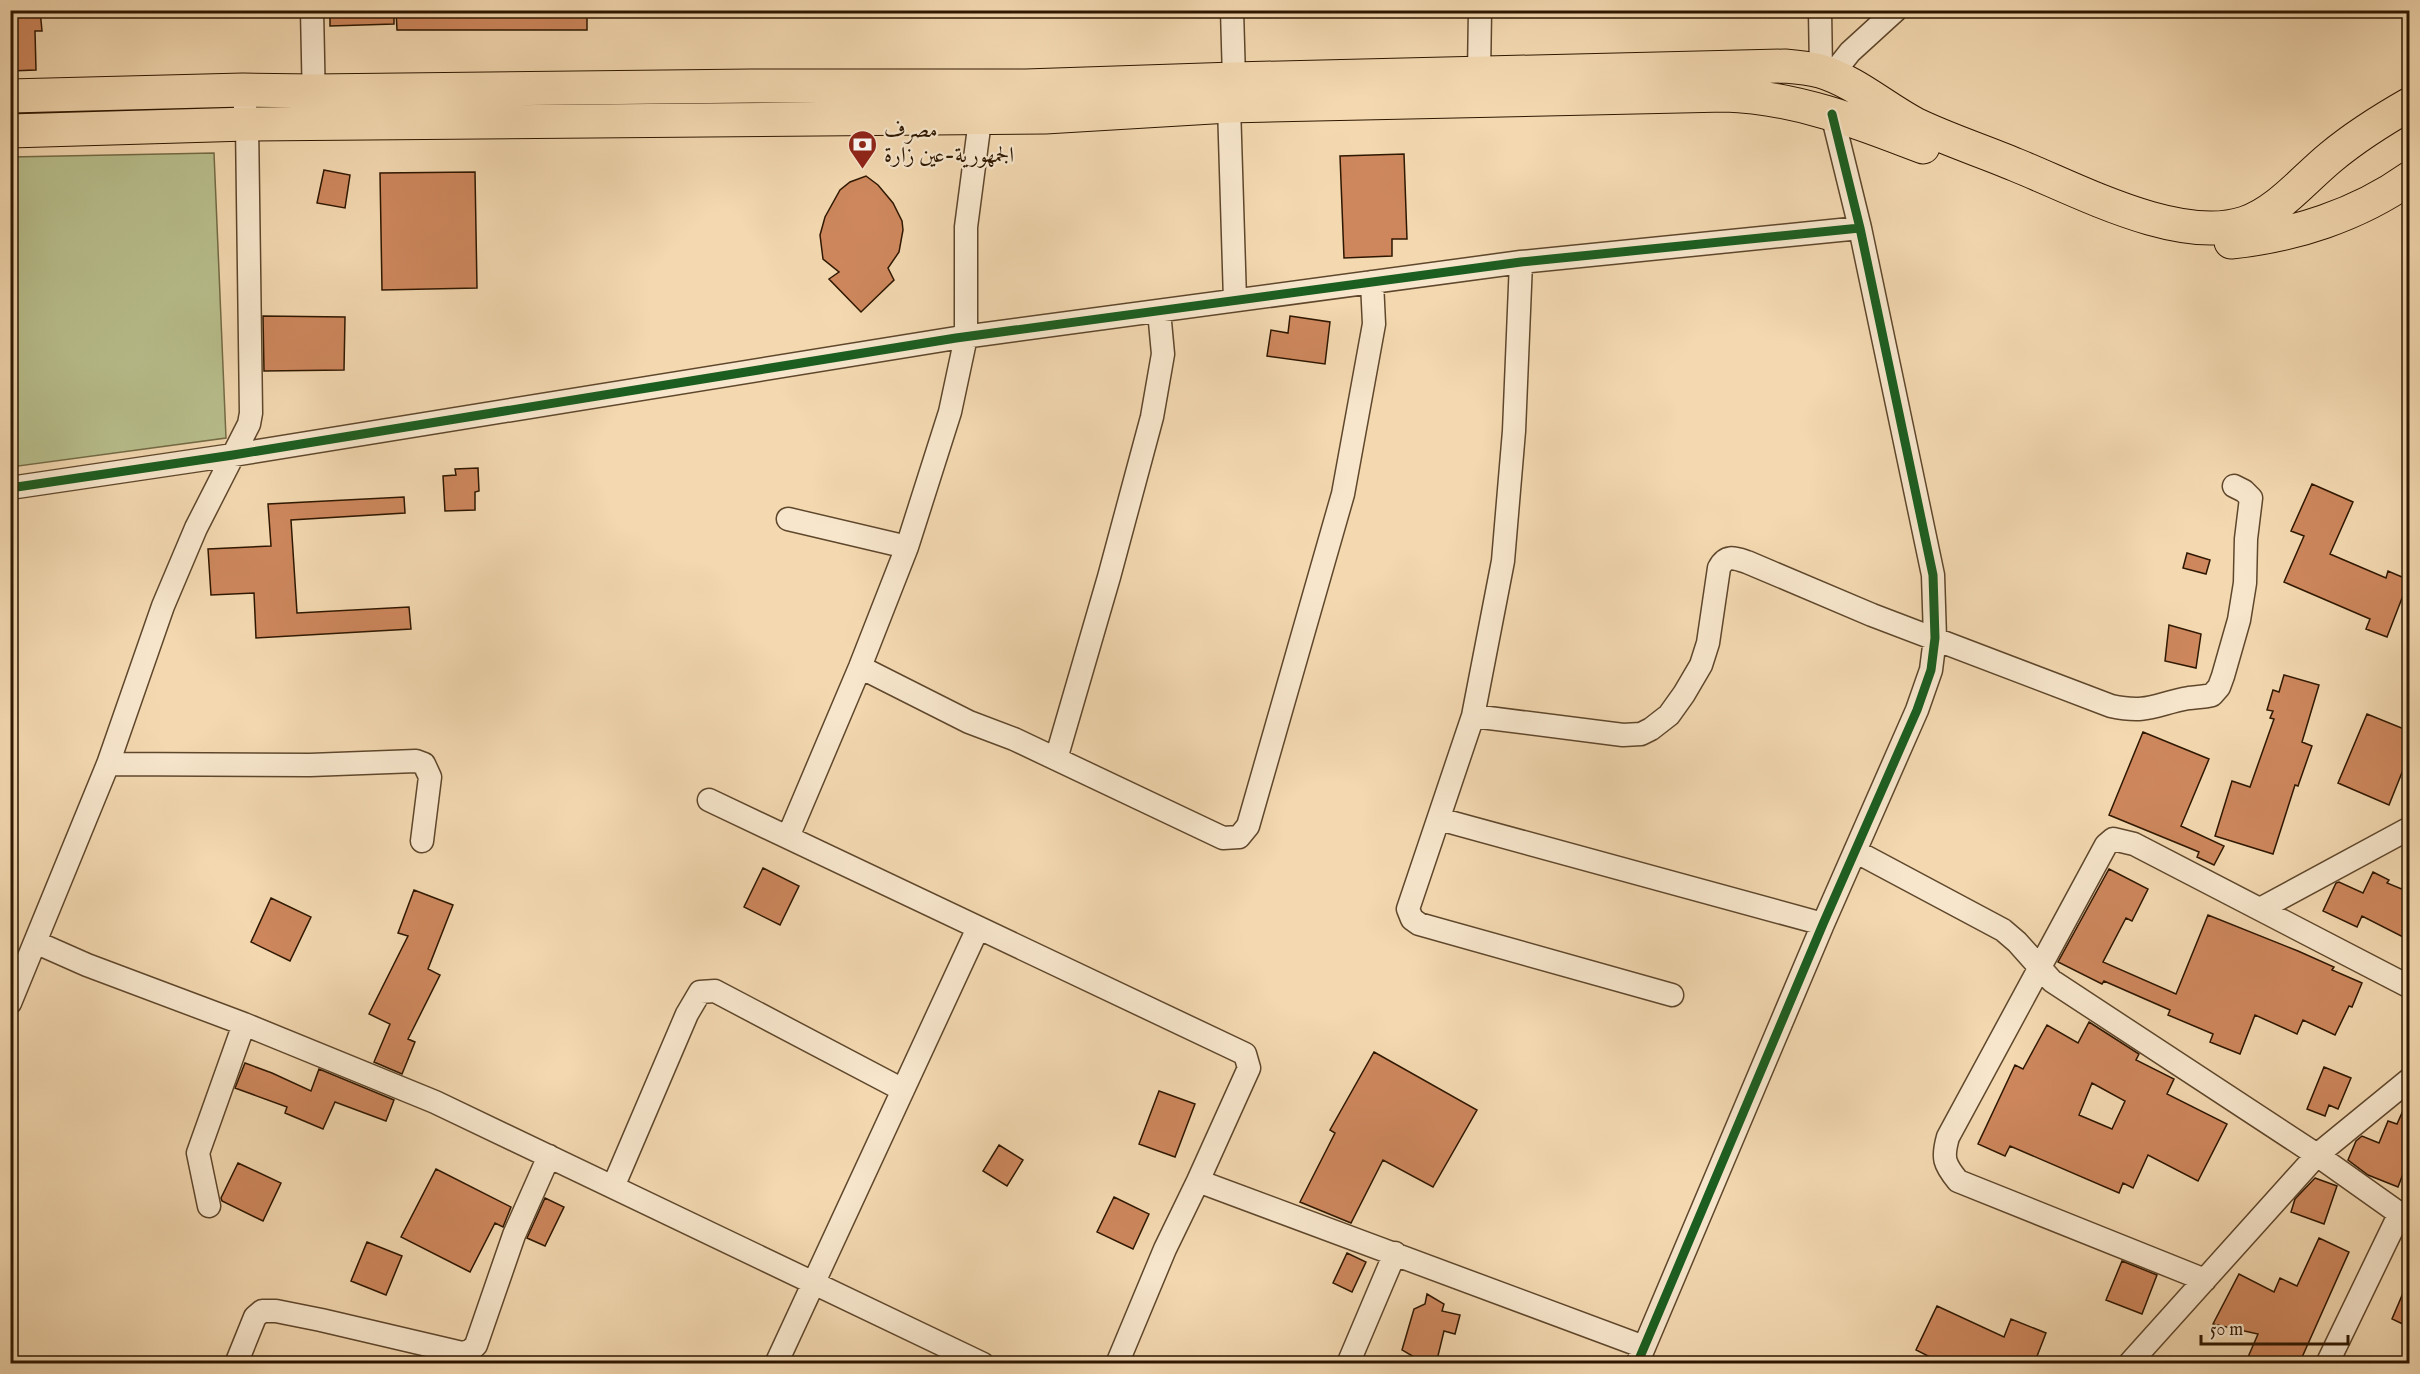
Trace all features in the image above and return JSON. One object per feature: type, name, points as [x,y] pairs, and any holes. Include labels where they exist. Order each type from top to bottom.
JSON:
[{"type":"highway","points":[[10,131],[247,124],[1045,117],[1231,92],[1479,74],[1766,65],[1785,66],[1826,74],[1859,89],[1917,124],[2149,218],[2200,228],[2231,226],[2246,222],[2271,210],[2332,156],[2409,104]]},
{"type":"highway","points":[[10,96],[243,90],[314,92],[752,86],[984,86],[1231,92],[1725,95],[1780,100],[1832,114],[1952,157],[2134,230],[2184,241],[2225,243],[2289,231],[2352,211],[2394,189],[2409,178]]},
{"type":"street","points":[[312,10],[314,124]]},
{"type":"street","points":[[1232,10],[1231,92],[1235,300]]},
{"type":"street","points":[[1479,74],[1480,10]]},
{"type":"street","points":[[1820,10],[1826,74]]},
{"type":"street","points":[[1826,74],[1896,10]]},
{"type":"street","points":[[788,837],[860,667],[907,547],[950,412],[966,337],[966,227],[984,86]]},
{"type":"street","points":[[10,1004],[108,764],[163,606],[196,528],[245,434],[251,414],[247,124],[243,90]]},
{"type":"street","points":[[1198,1181],[1395,1253],[1641,1355],[1823,924],[1917,710],[1931,670],[1935,638],[1933,575],[1860,228],[1832,114]]},
{"type":"street","points":[[10,488],[233,455],[966,337],[1521,262],[1860,228]]},
{"type":"street","points":[[1521,262],[1514,431],[1503,561],[1473,716],[1408,909],[1412,919],[1419,924],[1672,995]]},
{"type":"street","points":[[860,667],[969,722],[998,732],[1223,838],[1239,837],[1248,826],[1343,495],[1374,324],[1372,282]]},
{"type":"street","points":[[1056,759],[1109,577],[1152,417],[1163,354],[1159,311]]},
{"type":"street","points":[[1473,716],[1623,735],[1641,734],[1651,729],[1669,715],[1701,665],[1708,643],[1719,568],[1723,561],[1729,558],[1747,562],[1872,615],[2098,701],[2123,708],[2152,709],[2190,698],[2212,695],[2219,687],[2229,656],[2239,620],[2245,583],[2246,539],[2251,498],[2234,486]]},
{"type":"street","points":[[788,519],[907,547]]},
{"type":"street","points":[[108,764],[310,765],[416,761],[424,764],[429,777],[422,841]]},
{"type":"street","points":[[709,800],[1245,1054],[1249,1068],[1165,1249],[1117,1364]]},
{"type":"street","points":[[1439,819],[1823,924]]},
{"type":"street","points":[[2262,908],[2409,828]]},
{"type":"street","points":[[2205,1280],[1958,1181],[1947,1168],[1944,1152],[1948,1137],[2106,845],[2114,838],[2134,844],[2262,908],[2409,987]]},
{"type":"street","points":[[1855,851],[2003,930],[2017,942],[2040,969],[2066,991],[2317,1155],[2404,1218],[2326,1364]]},
{"type":"street","points":[[776,1364],[978,928]]},
{"type":"street","points":[[35,942],[87,965],[244,1024],[435,1102],[814,1281],[983,1364]]},
{"type":"street","points":[[613,1187],[687,1014],[700,992],[715,991],[903,1090]]},
{"type":"street","points":[[209,1206],[198,1153],[244,1024]]},
{"type":"street","points":[[2129,1364],[2317,1155],[2409,1079]]},
{"type":"street","points":[[236,1364],[250,1326],[262,1311],[276,1311],[321,1320],[462,1353],[470,1351],[476,1345],[514,1234],[549,1156]]},
{"type":"street","points":[[1348,1364],[1395,1253]]},
{"type":"green space","points":[[214,153],[226,438],[11,467],[11,157]]},
{"type":"building","points":[[13,10],[40,10],[42,31],[35,31],[36,70],[10,71],[10,49],[15,49]]},
{"type":"building","points":[[330,10],[394,10],[394,24],[330,26]]},
{"type":"building","points":[[396,10],[587,10],[587,30],[397,30]]},
{"type":"building","points":[[1404,154],[1407,239],[1392,239],[1392,256],[1344,258],[1340,156]]},
{"type":"building","points":[[324,170],[350,175],[345,208],[317,203]]},
{"type":"building","points":[[475,172],[477,288],[382,290],[380,173]]},
{"type":"building","points":[[866,176],[878,185],[893,203],[902,221],[903,230],[899,252],[888,268],[894,280],[861,312],[829,279],[839,272],[823,259],[820,235],[825,217],[840,190],[850,182]]},
{"type":"building","points":[[263,316],[345,317],[344,370],[264,371]]},
{"type":"building","points":[[1290,316],[1330,322],[1325,364],[1267,356],[1271,330],[1288,333]]},
{"type":"building","points":[[478,468],[479,491],[475,492],[475,510],[445,511],[443,476],[456,475],[455,469]]},
{"type":"building","points":[[2312,484],[2353,502],[2330,554],[2386,578],[2388,571],[2409,580],[2387,637],[2366,629],[2370,619],[2284,582],[2304,536],[2291,531]]},
{"type":"building","points":[[404,497],[405,513],[291,520],[297,613],[409,607],[411,629],[256,638],[254,593],[211,595],[208,549],[271,546],[268,504]]},
{"type":"building","points":[[2187,553],[2210,560],[2206,574],[2183,568]]},
{"type":"building","points":[[2169,625],[2201,634],[2196,668],[2165,661]]},
{"type":"building","points":[[2284,675],[2319,685],[2302,742],[2312,746],[2298,786],[2295,785],[2273,854],[2215,836],[2232,781],[2250,787],[2274,719],[2270,718],[2273,711],[2267,710],[2273,690],[2279,692]]},
{"type":"building","points":[[2367,714],[2409,731],[2409,755],[2389,805],[2338,783]]},
{"type":"building","points":[[2143,732],[2209,759],[2181,826],[2224,846],[2214,865],[2197,857],[2199,852],[2109,815]]},
{"type":"building","points":[[763,868],[799,886],[780,925],[744,907]]},
{"type":"building","points":[[2109,869],[2148,889],[2132,921],[2126,918],[2103,962],[2176,994],[2208,915],[2298,951],[2362,983],[2352,1007],[2349,1006],[2335,1035],[2303,1020],[2297,1034],[2255,1015],[2240,1054],[2210,1042],[2213,1034],[2168,1015],[2170,1010],[2104,981],[2102,984],[2058,962]]},
{"type":"building","points":[[2373,872],[2389,880],[2387,883],[2409,892],[2409,940],[2362,916],[2357,927],[2323,911],[2336,883],[2339,882],[2363,893]]},
{"type":"building","points":[[414,890],[453,905],[428,969],[440,975],[408,1039],[415,1042],[402,1074],[374,1062],[390,1024],[369,1014],[408,936],[398,933]]},
{"type":"building","points":[[271,898],[311,917],[290,961],[251,942]]},
{"type":"building","points":[[2089,1022],[2139,1054],[2136,1060],[2174,1079],[2167,1094],[2227,1124],[2198,1181],[2148,1155],[2133,1188],[2123,1183],[2119,1193],[2010,1146],[2005,1156],[1978,1144],[2015,1065],[2023,1069],[2047,1025],[2078,1043]],"holes":[[[2092,1083],[2125,1101],[2112,1129],[2079,1115]]]},
{"type":"building","points":[[1374,1052],[1477,1110],[1433,1187],[1383,1160],[1351,1223],[1300,1202],[1335,1133],[1330,1130]]},
{"type":"building","points":[[245,1063],[311,1091],[319,1069],[394,1100],[386,1121],[335,1102],[323,1129],[285,1113],[287,1107],[235,1088]]},
{"type":"building","points":[[2324,1067],[2351,1078],[2338,1109],[2329,1105],[2325,1116],[2307,1109]]},
{"type":"building","points":[[1159,1091],[1195,1104],[1175,1157],[1139,1144]]},
{"type":"building","points":[[2409,1097],[2409,1158],[2398,1187],[2368,1175],[2348,1160],[2356,1141],[2362,1136],[2379,1143],[2388,1121],[2397,1124]]},
{"type":"building","points":[[999,1145],[1023,1160],[1007,1186],[983,1171]]},
{"type":"building","points":[[238,1163],[281,1183],[263,1221],[222,1201],[221,1198]]},
{"type":"building","points":[[436,1169],[511,1207],[503,1227],[495,1223],[470,1272],[401,1237]]},
{"type":"building","points":[[2315,1178],[2337,1186],[2324,1224],[2291,1212],[2295,1199]]},
{"type":"building","points":[[1114,1197],[1149,1214],[1133,1249],[1097,1232]]},
{"type":"building","points":[[545,1198],[564,1207],[545,1246],[527,1238]]},
{"type":"building","points":[[2319,1238],[2349,1252],[2299,1364],[2245,1364],[2258,1334],[2213,1324],[2239,1274],[2274,1292],[2280,1278],[2297,1286]]},
{"type":"building","points":[[367,1242],[402,1256],[386,1295],[351,1281]]},
{"type":"building","points":[[1347,1253],[1366,1262],[1352,1292],[1333,1283]]},
{"type":"building","points":[[2122,1261],[2157,1275],[2142,1314],[2106,1300]]},
{"type":"building","points":[[2409,1279],[2409,1327],[2392,1319]]},
{"type":"building","points":[[1427,1294],[1444,1304],[1442,1311],[1460,1315],[1455,1334],[1444,1331],[1436,1364],[1426,1364],[1402,1350],[1414,1309],[1425,1304]]},
{"type":"building","points":[[1937,1306],[2004,1337],[2011,1319],[2046,1333],[2034,1364],[1944,1364],[1916,1350]]},
{"type":"cycle path","points":[[1637,1364],[1823,924],[1917,710],[1931,670],[1935,638],[1933,575],[1860,228],[1832,114]]},
{"type":"cycle path","points":[[10,488],[233,455],[956,338],[1521,262],[1860,228]]},
{"type":"place","name":"مصرف الجمهورية-عين زارة","points":[[863,170]]}]
